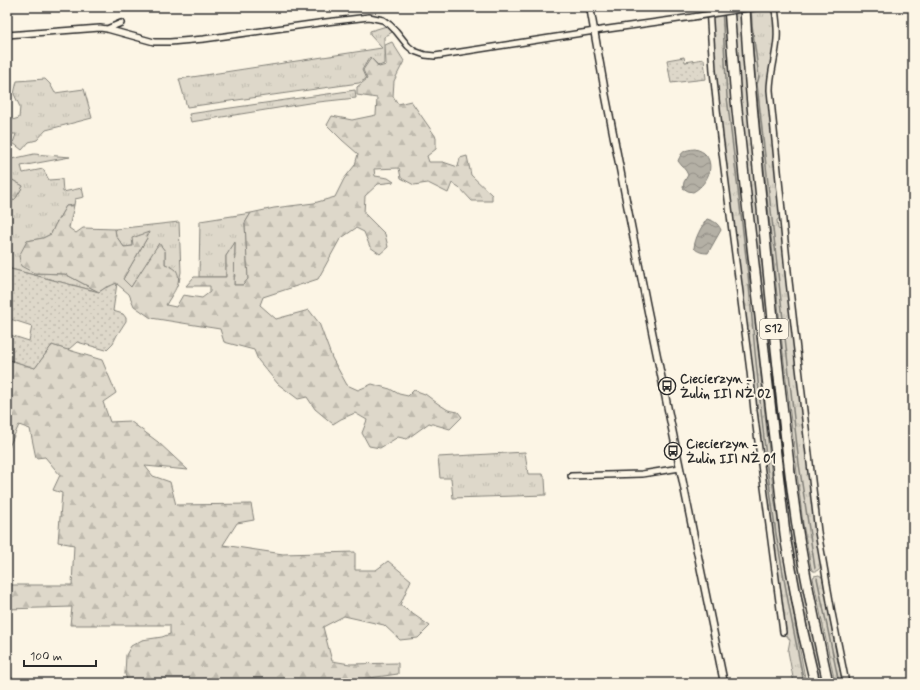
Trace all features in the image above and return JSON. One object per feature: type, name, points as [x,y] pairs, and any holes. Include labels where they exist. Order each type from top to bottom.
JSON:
[{"type":"highway","name":"S12","points":[[730,7],[734,68],[745,179],[786,542],[802,628],[815,683]]},
{"type":"highway","name":"S12","points":[[745,7],[751,95],[787,453],[805,574],[828,683]]},
{"type":"street","points":[[590,7],[605,92],[724,683]]},
{"type":"street","points":[[709,7],[713,71],[720,137],[783,632]]},
{"type":"street","points":[[7,35],[85,29],[107,29],[154,42],[170,42],[204,39],[369,17],[383,20],[390,25],[411,49],[421,55],[435,56],[755,7]]},
{"type":"street","points":[[775,7],[777,39],[770,90],[789,281],[818,532],[846,683]]},
{"type":"street","points":[[107,29],[121,23]]},
{"type":"street","points":[[571,476],[642,474],[680,468]]},
{"type":"green space","points":[[711,7],[725,7],[750,286],[774,497],[806,683],[794,683],[788,651],[790,640],[786,635],[770,523],[721,131]]},
{"type":"green space","points":[[733,7],[742,7],[762,263],[787,490],[800,574],[823,683],[819,683],[801,596],[783,483],[761,279],[740,109]]},
{"type":"green space","points":[[769,9],[773,15],[775,33],[768,80],[768,102],[780,218],[777,220],[778,229],[781,230],[811,493],[821,566],[816,571],[813,571],[811,567],[803,524],[783,353],[759,118],[750,13]]},
{"type":"green space","points":[[390,25],[394,31],[384,37],[384,64],[379,66],[370,57],[362,70],[366,79],[359,83],[187,107],[179,79],[382,48],[370,35],[370,31]]},
{"type":"green space","points":[[392,42],[404,61],[394,81],[393,96],[398,104],[411,101],[436,137],[436,149],[427,156],[429,162],[443,162],[458,167],[460,158],[467,156],[471,175],[492,195],[492,201],[472,201],[459,187],[452,183],[448,193],[428,183],[414,185],[401,178],[399,168],[374,169],[375,176],[388,178],[394,182],[378,184],[365,196],[364,213],[385,234],[388,247],[380,254],[370,247],[364,232],[356,228],[340,239],[318,279],[263,297],[260,305],[276,319],[309,310],[319,323],[332,358],[347,385],[358,390],[372,384],[408,396],[414,390],[425,394],[448,410],[458,412],[462,417],[450,429],[429,423],[407,439],[398,437],[380,448],[369,446],[362,433],[367,420],[355,413],[333,424],[315,409],[307,397],[298,399],[278,384],[258,360],[254,350],[224,342],[220,329],[151,318],[134,306],[129,294],[117,284],[105,288],[99,292],[65,274],[34,273],[21,266],[19,256],[27,241],[43,238],[51,234],[66,206],[74,205],[69,228],[76,233],[83,228],[115,229],[116,236],[124,247],[133,246],[132,238],[149,232],[123,279],[131,287],[159,243],[165,251],[165,264],[176,270],[179,279],[176,288],[166,305],[176,307],[183,295],[202,298],[210,292],[210,286],[186,286],[194,277],[226,277],[226,256],[235,242],[234,285],[243,285],[248,279],[245,223],[251,213],[274,208],[314,203],[335,197],[344,179],[355,165],[358,154],[327,125],[332,116],[352,120],[376,115],[377,98],[357,95],[357,87],[367,79],[363,70],[371,58],[379,67],[386,65],[385,45]]},
{"type":"green space","points":[[684,57],[685,62],[704,59],[706,79],[671,83],[667,60]]},
{"type":"green space","points":[[45,79],[55,93],[84,89],[92,118],[46,130],[37,140],[29,142],[22,150],[13,143],[16,134],[7,134],[7,125],[9,121],[19,118],[20,107],[14,94],[17,81]]},
{"type":"green space","points":[[355,90],[356,98],[309,103],[191,122],[189,114]]},
{"type":"green space","points":[[34,154],[70,157],[21,166],[23,173],[43,169],[49,180],[62,179],[63,192],[82,188],[84,197],[75,199],[74,205],[66,206],[51,234],[43,238],[27,241],[34,273],[65,274],[99,292],[7,268],[7,206],[16,198],[23,186],[7,177],[7,160]]},
{"type":"green space","points":[[7,177],[23,186],[16,198],[7,206]]},
{"type":"green space","points":[[251,213],[245,223],[248,279],[243,285],[234,285],[235,243],[226,256],[226,277],[199,277],[200,221]]},
{"type":"green space","points":[[179,222],[181,272],[179,282],[175,270],[165,264],[165,251],[159,244],[131,287],[123,279],[149,233],[133,246],[124,247],[116,236],[115,229]]},
{"type":"green space","points":[[7,268],[99,292],[117,283],[113,311],[123,314],[126,321],[113,343],[106,350],[77,342],[68,350],[52,345],[35,368],[7,359],[7,334],[29,341],[32,326],[7,318]]},
{"type":"green space","points":[[52,345],[102,360],[116,393],[103,402],[110,422],[130,421],[158,442],[188,470],[145,466],[153,476],[170,482],[176,505],[251,504],[254,520],[237,523],[223,545],[283,554],[355,552],[355,570],[376,570],[388,561],[411,580],[400,605],[430,626],[418,638],[400,640],[384,625],[344,616],[323,627],[332,661],[350,664],[398,663],[398,674],[362,679],[363,683],[128,683],[125,674],[126,655],[131,646],[142,640],[162,637],[170,634],[170,625],[70,625],[72,607],[7,609],[7,585],[72,585],[74,545],[58,542],[62,493],[53,490],[60,475],[45,457],[36,458],[30,429],[19,425],[7,451],[7,359],[35,368]]},
{"type":"green space","points":[[525,452],[528,474],[543,474],[545,479],[546,495],[453,498],[451,478],[440,478],[438,457]]},
{"type":"green space","points":[[819,575],[823,580],[843,683],[835,683],[813,578],[814,576]]},
{"type":"green space","points":[[7,679],[33,680],[33,683],[7,683]]},
{"type":"water","points":[[695,149],[705,154],[710,165],[708,176],[702,186],[693,192],[683,188],[684,182],[688,175],[678,161],[684,152]]},
{"type":"water","points":[[707,219],[716,223],[721,230],[708,253],[704,253],[694,248],[699,233]]},
{"type":"waterway","points":[[722,7],[727,97],[748,274],[767,467],[776,534],[804,683]]},
{"type":"waterway","points":[[751,8],[759,77],[757,84],[799,464],[815,568]]},
{"type":"waterway","points":[[817,578],[839,683]]},
{"type":"place","name":"Ciecierzyn - Żulin III NŻ 02","points":[[667,386]]},
{"type":"place","name":"Ciecierzyn - Żulin III NŻ 01","points":[[673,451]]}]
